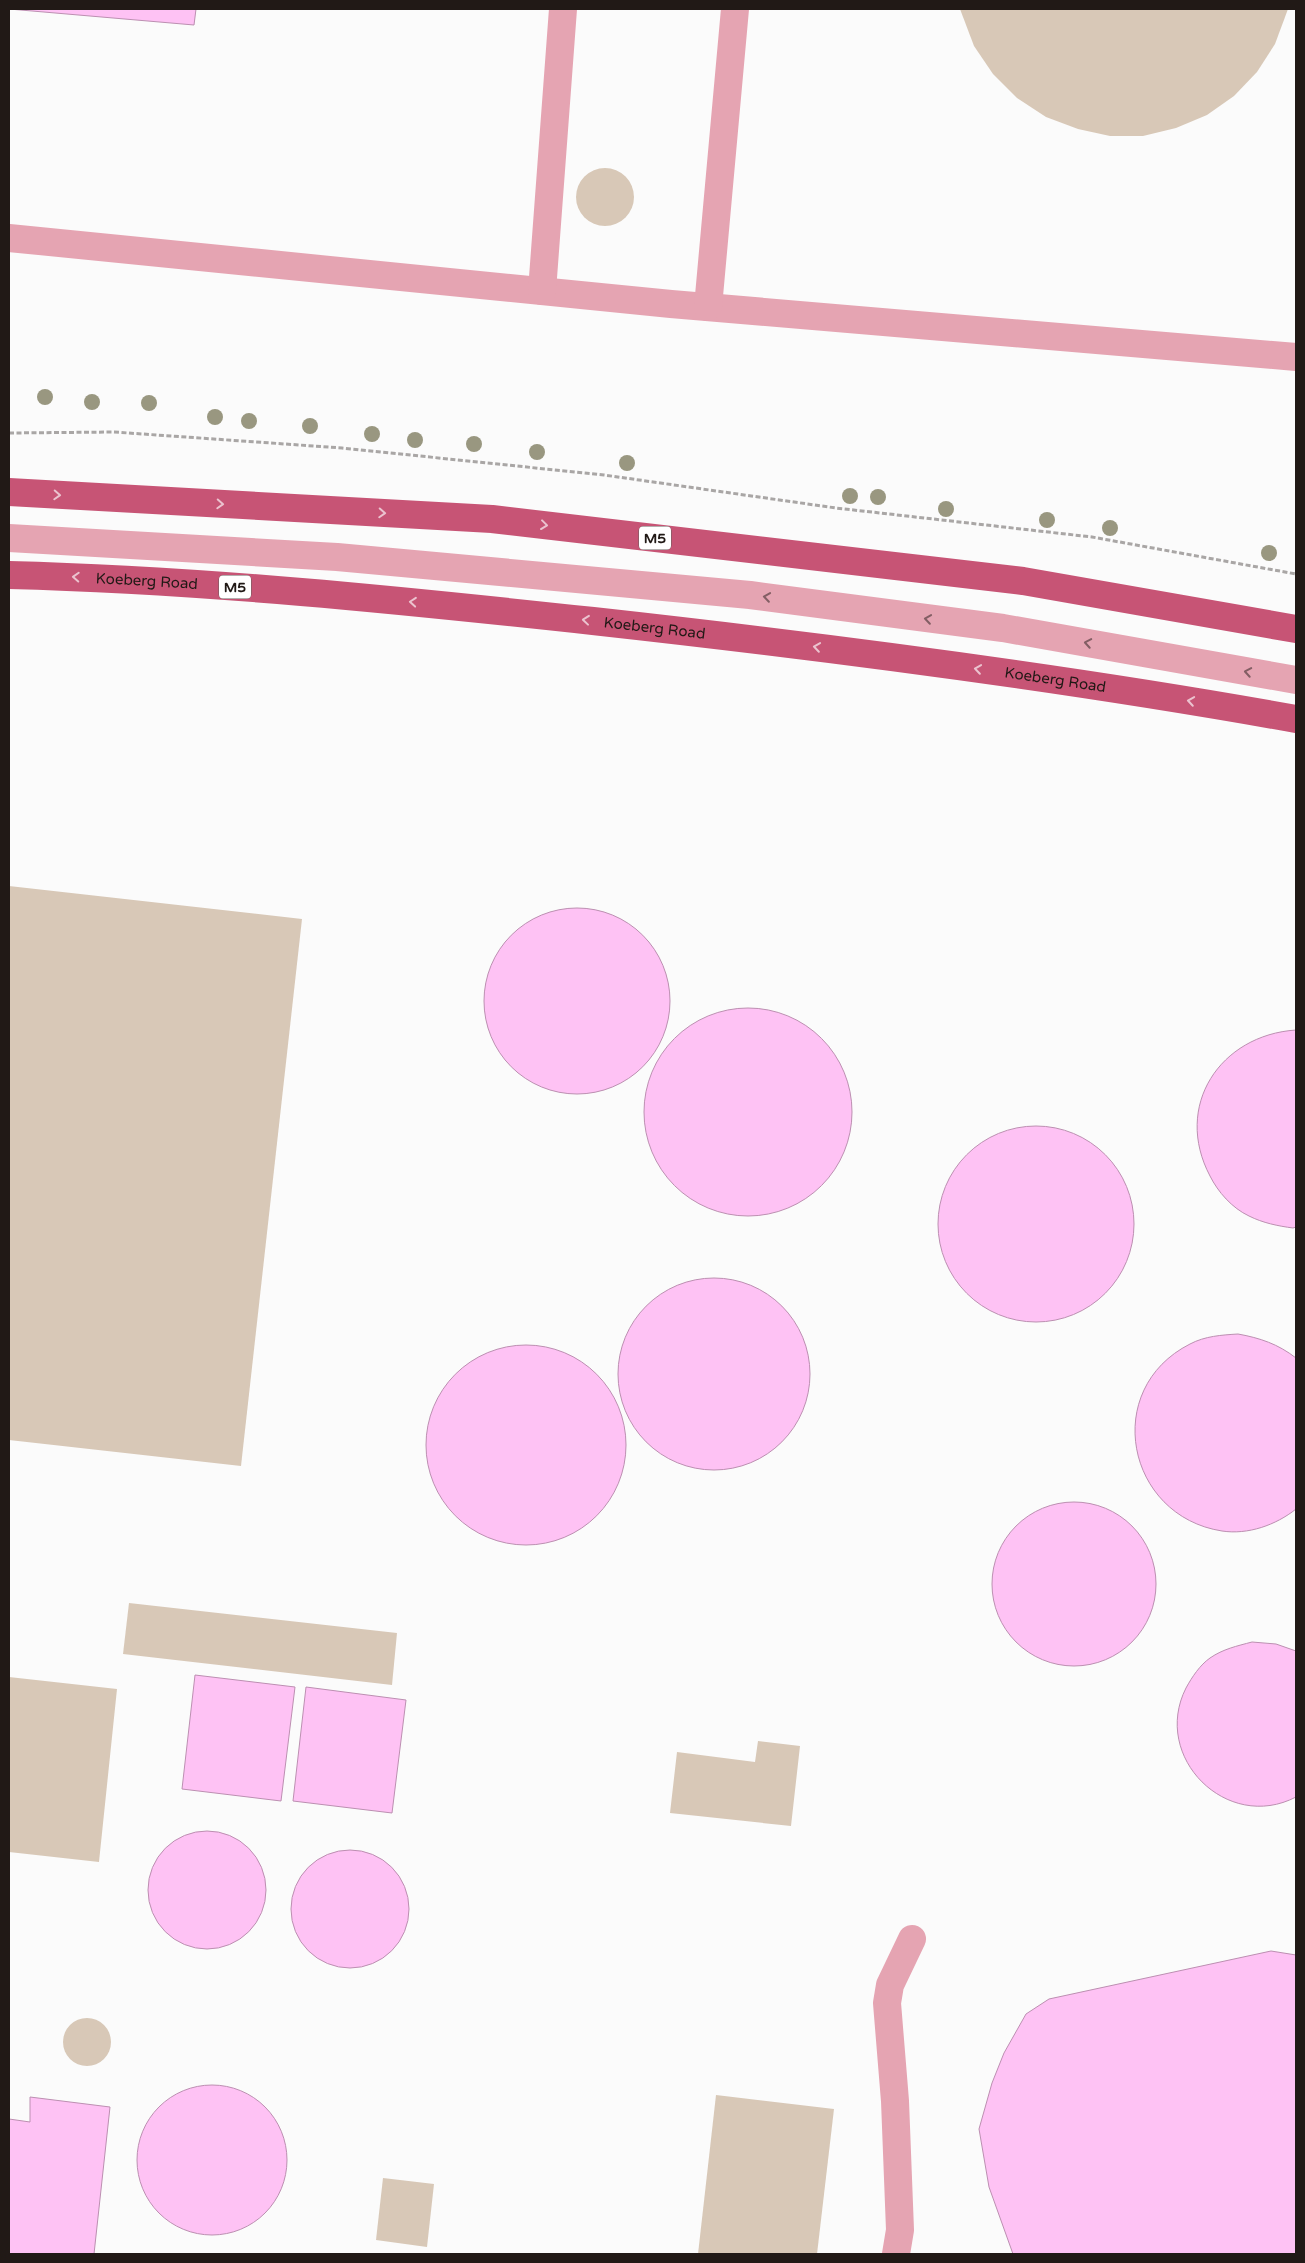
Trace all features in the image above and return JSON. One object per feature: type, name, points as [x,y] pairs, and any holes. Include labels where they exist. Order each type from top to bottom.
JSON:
[{"type":"main road","name":"M5","points":[[9,492],[492,519],[1023,581],[1296,630]]},
{"type":"main road","name":"Koeberg Road","points":[[9,575],[190,582],[461,607],[764,640],[1077,682],[1296,719]]},
{"type":"lane","points":[[542,291],[563,9]]},
{"type":"lane","points":[[708,307],[735,9]]},
{"type":"lane","points":[[9,238],[708,307],[1296,357]]},
{"type":"lane","points":[[9,538],[337,557],[750,595],[1003,628],[1296,680]]},
{"type":"lane","points":[[896,2254],[900,2230],[895,2101],[886,2003],[890,1985],[912,1939]]},
{"type":"path","points":[[9,433],[114,432],[332,447],[604,475],[836,508],[1092,537],[1296,574]]},
{"type":"shaded area","points":[[9,9],[196,9],[194,25]]},
{"type":"shaded area","points":[[577,908],[595,910],[612,915],[629,924],[643,935],[654,949],[663,966],[668,983],[670,1001],[668,1019],[663,1036],[654,1053],[643,1067],[629,1078],[612,1087],[595,1092],[577,1094],[559,1092],[542,1087],[525,1078],[511,1067],[500,1053],[491,1036],[486,1019],[484,1001],[486,983],[491,966],[500,949],[511,935],[525,924],[542,915],[559,910]]},
{"type":"shaded area","points":[[748,1008],[768,1010],[788,1016],[814,1032],[828,1046],[844,1072],[850,1092],[852,1112],[850,1132],[844,1152],[828,1178],[814,1192],[788,1208],[768,1214],[748,1216],[728,1214],[708,1208],[682,1192],[668,1178],[652,1152],[646,1132],[644,1112],[646,1092],[652,1072],[668,1046],[682,1032],[708,1016],[728,1010]]},
{"type":"shaded area","points":[[1296,1030],[1296,1227],[1293,1228],[1271,1224],[1254,1218],[1237,1209],[1226,1199],[1210,1176],[1200,1150],[1197,1124],[1201,1100],[1211,1079],[1226,1060],[1245,1045],[1269,1035]]},
{"type":"shaded area","points":[[1026,1126],[1046,1126],[1074,1133],[1091,1142],[1106,1154],[1118,1169],[1127,1186],[1134,1214],[1134,1234],[1127,1262],[1118,1279],[1106,1294],[1091,1306],[1074,1315],[1046,1322],[1026,1322],[998,1315],[981,1306],[966,1294],[954,1279],[945,1262],[938,1234],[938,1214],[945,1186],[954,1169],[966,1154],[981,1142],[998,1133]]},
{"type":"shaded area","points":[[714,1278],[733,1280],[751,1285],[767,1294],[782,1306],[794,1321],[803,1337],[808,1355],[810,1374],[808,1393],[803,1411],[794,1427],[782,1442],[767,1454],[751,1463],[733,1468],[714,1470],[695,1468],[677,1463],[661,1454],[646,1442],[634,1427],[625,1411],[620,1393],[618,1374],[620,1355],[625,1337],[634,1321],[646,1306],[661,1294],[677,1285],[695,1280]]},
{"type":"shaded area","points":[[1238,1334],[1268,1342],[1296,1358],[1296,1509],[1280,1520],[1261,1528],[1232,1532],[1222,1531],[1189,1521],[1164,1502],[1146,1477],[1137,1449],[1136,1419],[1144,1390],[1162,1364],[1196,1341],[1214,1336]]},
{"type":"shaded area","points":[[526,1345],[545,1347],[573,1357],[589,1368],[603,1382],[618,1407],[624,1426],[626,1445],[624,1464],[614,1492],[603,1508],[589,1522],[564,1537],[545,1543],[526,1545],[507,1543],[479,1533],[463,1522],[449,1508],[434,1483],[428,1464],[426,1445],[428,1426],[438,1398],[449,1382],[463,1368],[488,1353],[507,1347]]},
{"type":"shaded area","points":[[1074,1502],[1105,1508],[1132,1526],[1150,1553],[1156,1584],[1150,1615],[1132,1642],[1105,1660],[1074,1666],[1043,1660],[1016,1642],[998,1615],[992,1584],[998,1553],[1016,1526],[1043,1508]]},
{"type":"shaded area","points":[[1252,1642],[1276,1644],[1296,1651],[1296,1797],[1270,1805],[1245,1805],[1222,1797],[1202,1782],[1187,1762],[1179,1739],[1178,1714],[1186,1688],[1196,1672],[1206,1661],[1220,1652]]},
{"type":"shaded area","points":[[195,1675],[295,1687],[281,1801],[182,1789]]},
{"type":"shaded area","points":[[306,1687],[406,1700],[392,1813],[293,1801]]},
{"type":"shaded area","points":[[207,1831],[229,1836],[249,1848],[261,1868],[266,1890],[261,1912],[249,1932],[229,1944],[207,1949],[185,1944],[165,1932],[153,1912],[148,1890],[153,1868],[165,1848],[185,1836]]},
{"type":"shaded area","points":[[350,1850],[372,1855],[383,1860],[399,1876],[404,1887],[409,1909],[404,1931],[399,1942],[383,1958],[372,1963],[350,1968],[328,1963],[317,1958],[301,1942],[296,1931],[291,1909],[296,1887],[301,1876],[317,1860],[328,1855]]},
{"type":"shaded area","points":[[1271,1951],[1296,1955],[1296,2254],[1013,2254],[989,2187],[979,2129],[992,2083],[1004,2053],[1026,2014],[1049,1999]]},
{"type":"shaded area","points":[[212,2085],[227,2086],[241,2090],[254,2097],[265,2107],[275,2118],[282,2131],[286,2145],[286,2175],[282,2189],[275,2202],[265,2213],[254,2223],[241,2230],[227,2234],[212,2235],[197,2234],[183,2230],[170,2223],[159,2213],[149,2202],[142,2189],[138,2175],[137,2160],[138,2145],[142,2131],[149,2118],[159,2107],[170,2097],[183,2090],[197,2086]]},
{"type":"shaded area","points":[[30,2097],[110,2107],[94,2254],[9,2254],[9,2119],[30,2122]]},
{"type":"building","points":[[960,9],[1288,9],[1275,44],[1257,72],[1234,96],[1207,115],[1176,128],[1143,136],[1110,136],[1078,129],[1046,117],[1017,98],[993,74],[974,46]]},
{"type":"building","points":[[599,168],[611,168],[626,176],[634,191],[634,203],[626,218],[611,226],[599,226],[584,218],[576,203],[576,191],[584,176]]},
{"type":"building","points":[[9,886],[302,919],[241,1466],[9,1440]]},
{"type":"building","points":[[129,1603],[397,1633],[392,1685],[123,1654]]},
{"type":"building","points":[[9,1677],[117,1689],[99,1862],[9,1852]]},
{"type":"building","points":[[758,1741],[800,1746],[791,1826],[670,1813],[677,1752],[755,1762]]},
{"type":"building","points":[[87,2018],[96,2020],[104,2025],[109,2033],[111,2042],[109,2051],[104,2059],[96,2064],[87,2066],[78,2064],[70,2059],[65,2051],[63,2042],[65,2033],[70,2025],[78,2020]]},
{"type":"building","points":[[716,2095],[834,2109],[817,2254],[698,2254]]},
{"type":"building","points":[[383,2178],[434,2184],[427,2247],[376,2240]]}]
